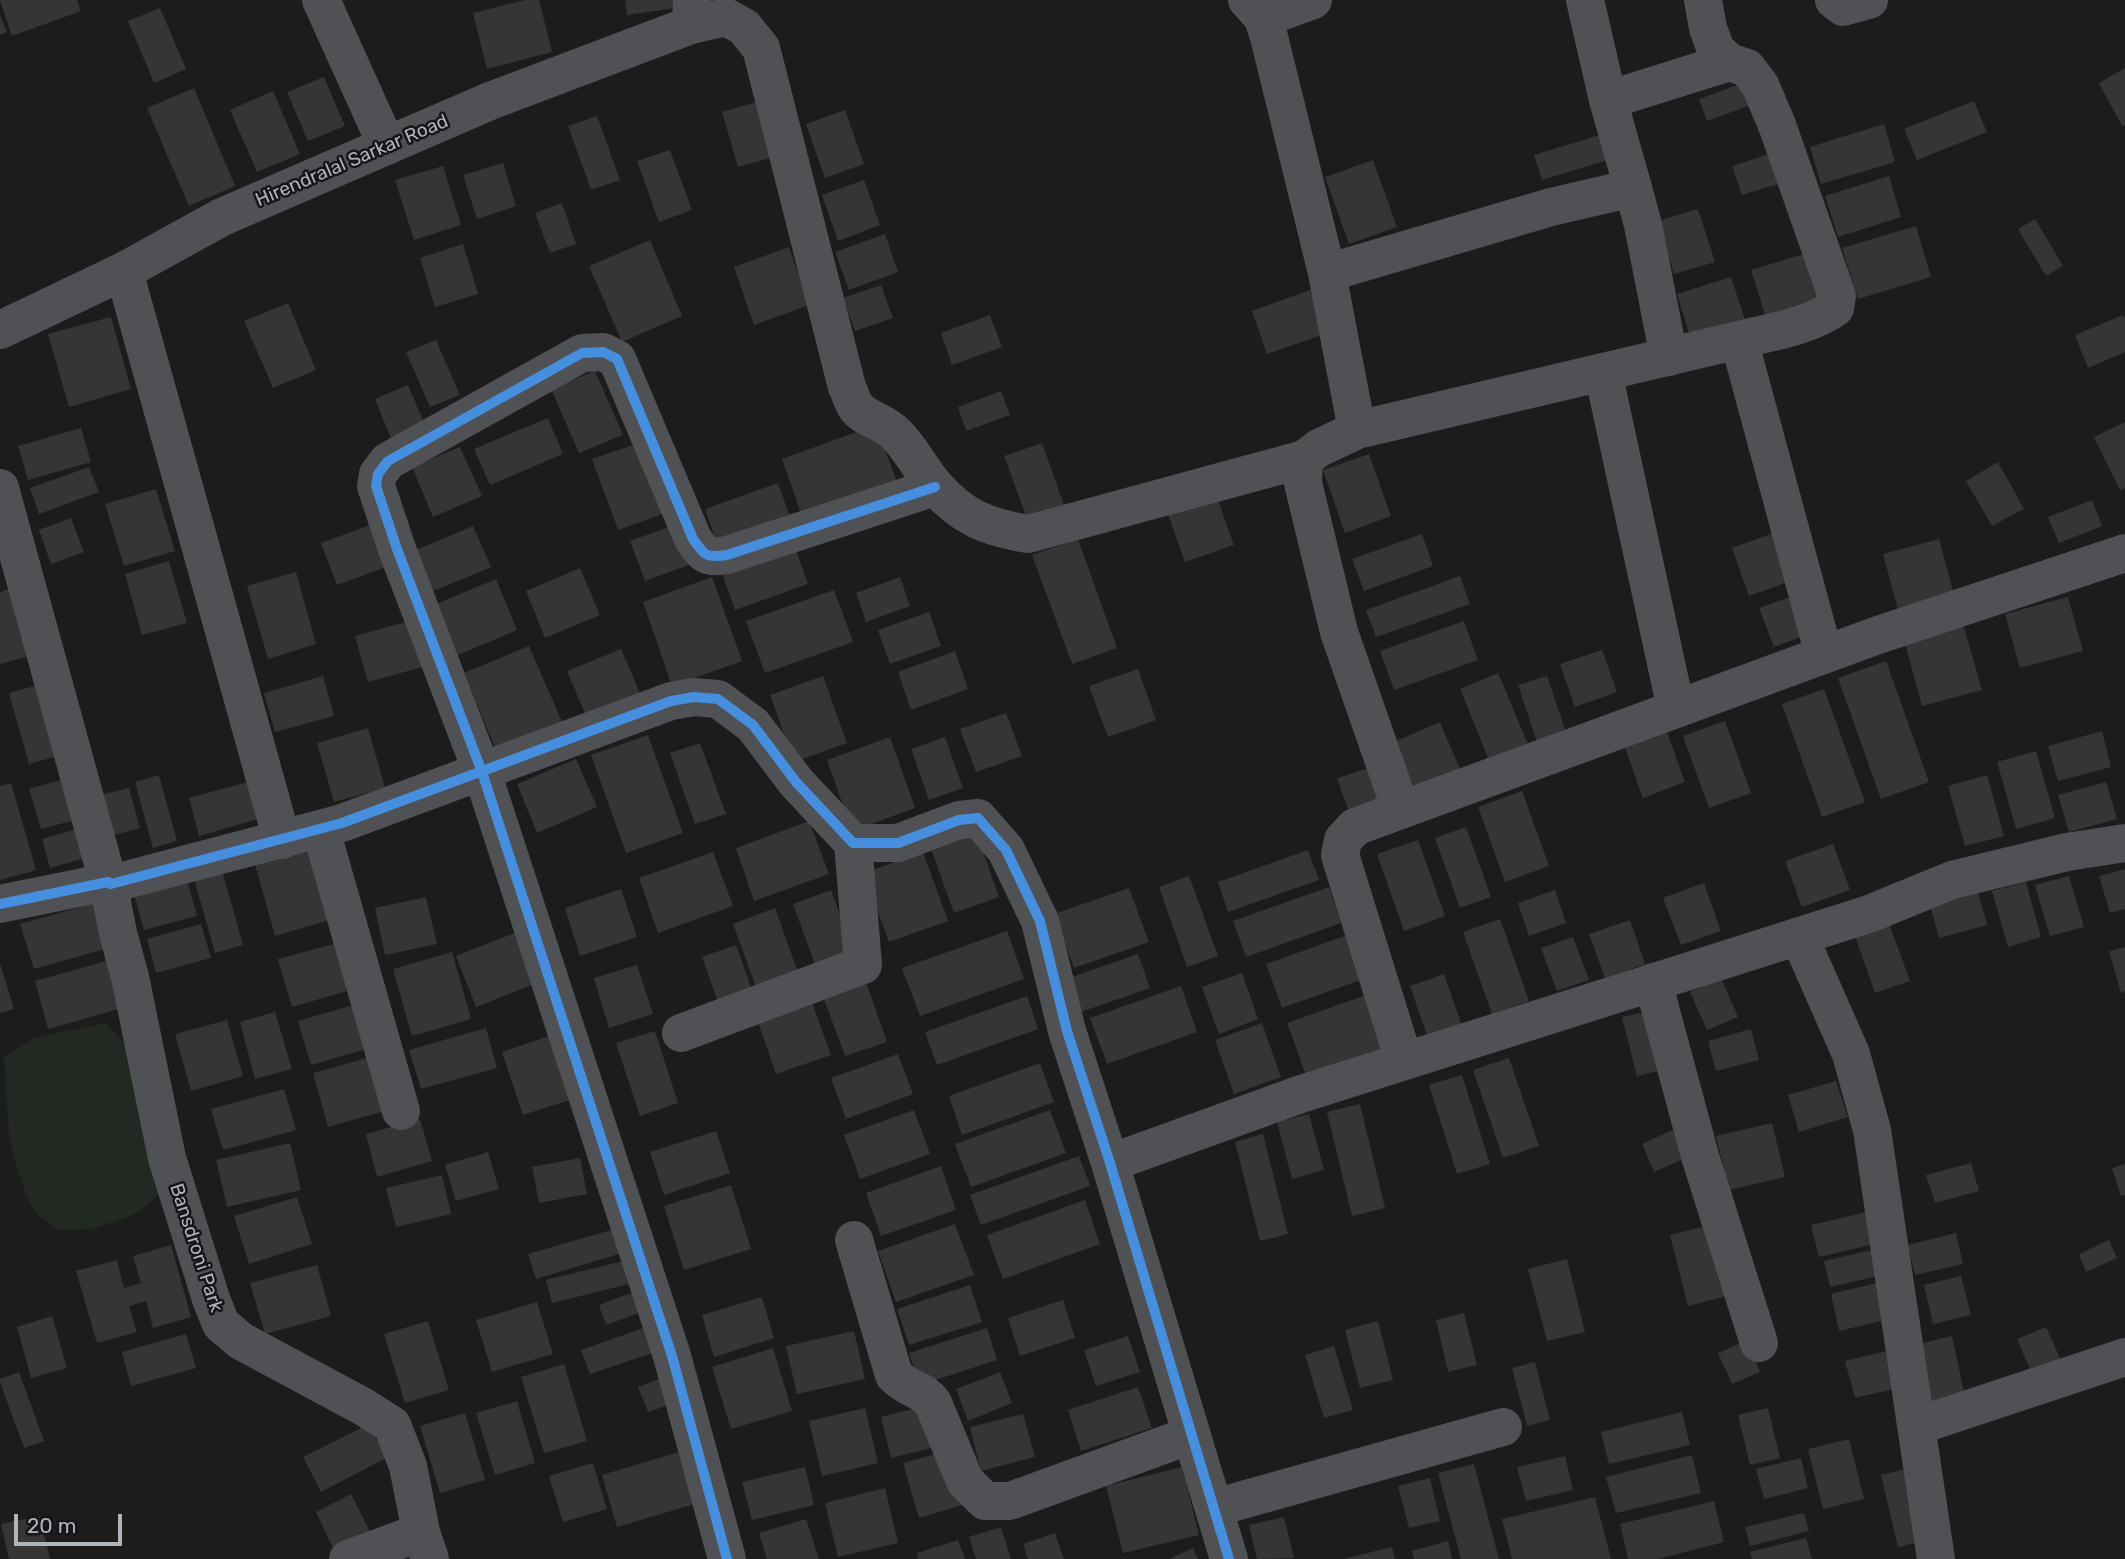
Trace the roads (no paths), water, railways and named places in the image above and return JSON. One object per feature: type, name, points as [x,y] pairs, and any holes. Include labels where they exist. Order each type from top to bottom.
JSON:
[{"type":"street","points":[[321,0],[387,146]]},
{"type":"street","points":[[1313,0],[1255,9],[1273,50],[1327,272],[1357,430]]},
{"type":"street","points":[[1585,0],[1608,100],[1643,225],[1669,357]]},
{"type":"street","points":[[727,1559],[672,1356],[482,772],[397,549],[376,486],[378,474],[388,461],[582,353],[603,352],[617,359],[693,539],[703,554],[711,558],[935,487],[971,518],[1000,529],[1028,534],[1304,459],[1357,430],[1801,324],[1835,308],[1837,296],[1777,125],[1760,85],[1747,68],[1729,62],[1716,50],[1707,28],[1703,0]]},
{"type":"street","points":[[1834,0],[1843,7],[1869,0]]},
{"type":"street","name":"Hirendralal Sarkar Road","points":[[0,330],[124,271],[222,217],[692,12],[726,17],[744,27],[761,48],[847,387],[856,406],[865,415],[885,424],[898,436],[935,487]]},
{"type":"street","points":[[1608,100],[1729,62]]},
{"type":"street","points":[[1327,272],[1551,207],[1633,188]]},
{"type":"street","points":[[124,271],[282,840]]},
{"type":"street","points":[[1739,340],[1824,655]]},
{"type":"street","points":[[1603,372],[1676,709]]},
{"type":"street","points":[[1304,459],[1303,483],[1339,632],[1401,810]]},
{"type":"street","name":"Bansdroni Park","points":[[0,488],[108,883],[167,1158],[221,1324],[241,1341],[392,1425],[408,1465],[426,1546]]},
{"type":"street","points":[[1404,1061],[1340,855],[1343,840],[1354,827],[1891,630],[2125,553]]},
{"type":"street","points":[[0,904],[111,884],[321,830],[671,701],[694,697],[718,699],[753,725],[796,782],[853,843],[863,965],[681,1033]]},
{"type":"street","points":[[853,843],[898,843],[959,820],[978,818],[1006,850],[1040,921],[1067,1031],[1110,1163],[1229,1559]]},
{"type":"street","points":[[321,830],[401,1111]]},
{"type":"street","points":[[1110,1163],[1301,1094],[1869,914],[1952,880],[2067,852],[2125,842]]},
{"type":"street","points":[[1799,936],[1851,1055],[1872,1130],[1936,1559]]},
{"type":"street","points":[[1653,982],[1700,1156],[1759,1343]]},
{"type":"street","points":[[855,1240],[894,1375],[904,1385],[927,1395],[965,1481],[985,1501],[1010,1501],[1191,1435]]},
{"type":"street","points":[[1917,1426],[2125,1357]]},
{"type":"street","points":[[1214,1508],[1503,1427]]},
{"type":"street","points":[[348,1559],[426,1546]]}]
